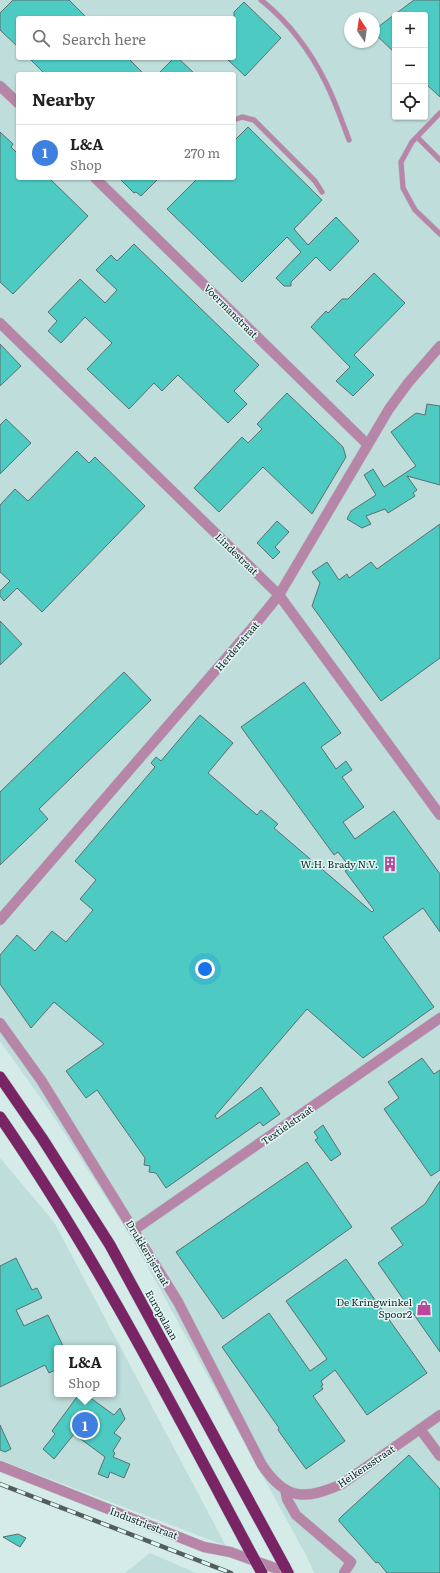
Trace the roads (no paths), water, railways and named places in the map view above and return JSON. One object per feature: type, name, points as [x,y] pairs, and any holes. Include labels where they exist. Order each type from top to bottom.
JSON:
[{"type":"highway","name":"Europalaan","points":[[0,1077],[50,1151],[110,1245],[287,1571]]},
{"type":"highway","points":[[0,1117],[55,1200],[123,1314],[262,1573]]},
{"type":"street","points":[[0,86],[16,101]]},
{"type":"street","name":"Voermanstraat","points":[[97,180],[353,432],[367,444]]},
{"type":"street","name":"Lindestraat","points":[[0,323],[279,595],[440,815]]},
{"type":"street","name":"Herderstraat","points":[[0,920],[279,595],[389,409],[408,383],[440,346]]},
{"type":"street","name":"Textielstraat","points":[[134,1230],[440,1018]]},
{"type":"street","name":"Drukkerijstraat","points":[[0,1023],[41,1080],[178,1302],[262,1465],[271,1479],[285,1489]]},
{"type":"street","name":"Heikensstraat","points":[[285,1489],[295,1494],[310,1496],[336,1486],[440,1415]]},
{"type":"street","points":[[420,1429],[440,1456]]},
{"type":"street","name":"Industriestraat","points":[[0,1466],[204,1547],[230,1552],[287,1571]]},
{"type":"street","points":[[285,1489],[287,1499],[296,1515],[351,1562],[344,1573]]},
{"type":"lane","points":[[262,0],[277,12],[315,62],[326,83],[349,140]]},
{"type":"lane","points":[[440,113],[412,142],[401,162],[402,188],[415,210],[440,234]]},
{"type":"lane","points":[[236,119],[242,117],[254,120],[315,181],[322,192]]},
{"type":"lane","points":[[417,137],[440,160]]},
{"type":"railway","points":[[0,1484],[231,1573]]},
{"type":"place","name":"W.H. Brady N.V.","points":[[390,864]]},
{"type":"place","name":"De Kringwinkel Spoor2","points":[[424,1308]]},
{"type":"place","name":"L&A","points":[[85,1425]]}]
